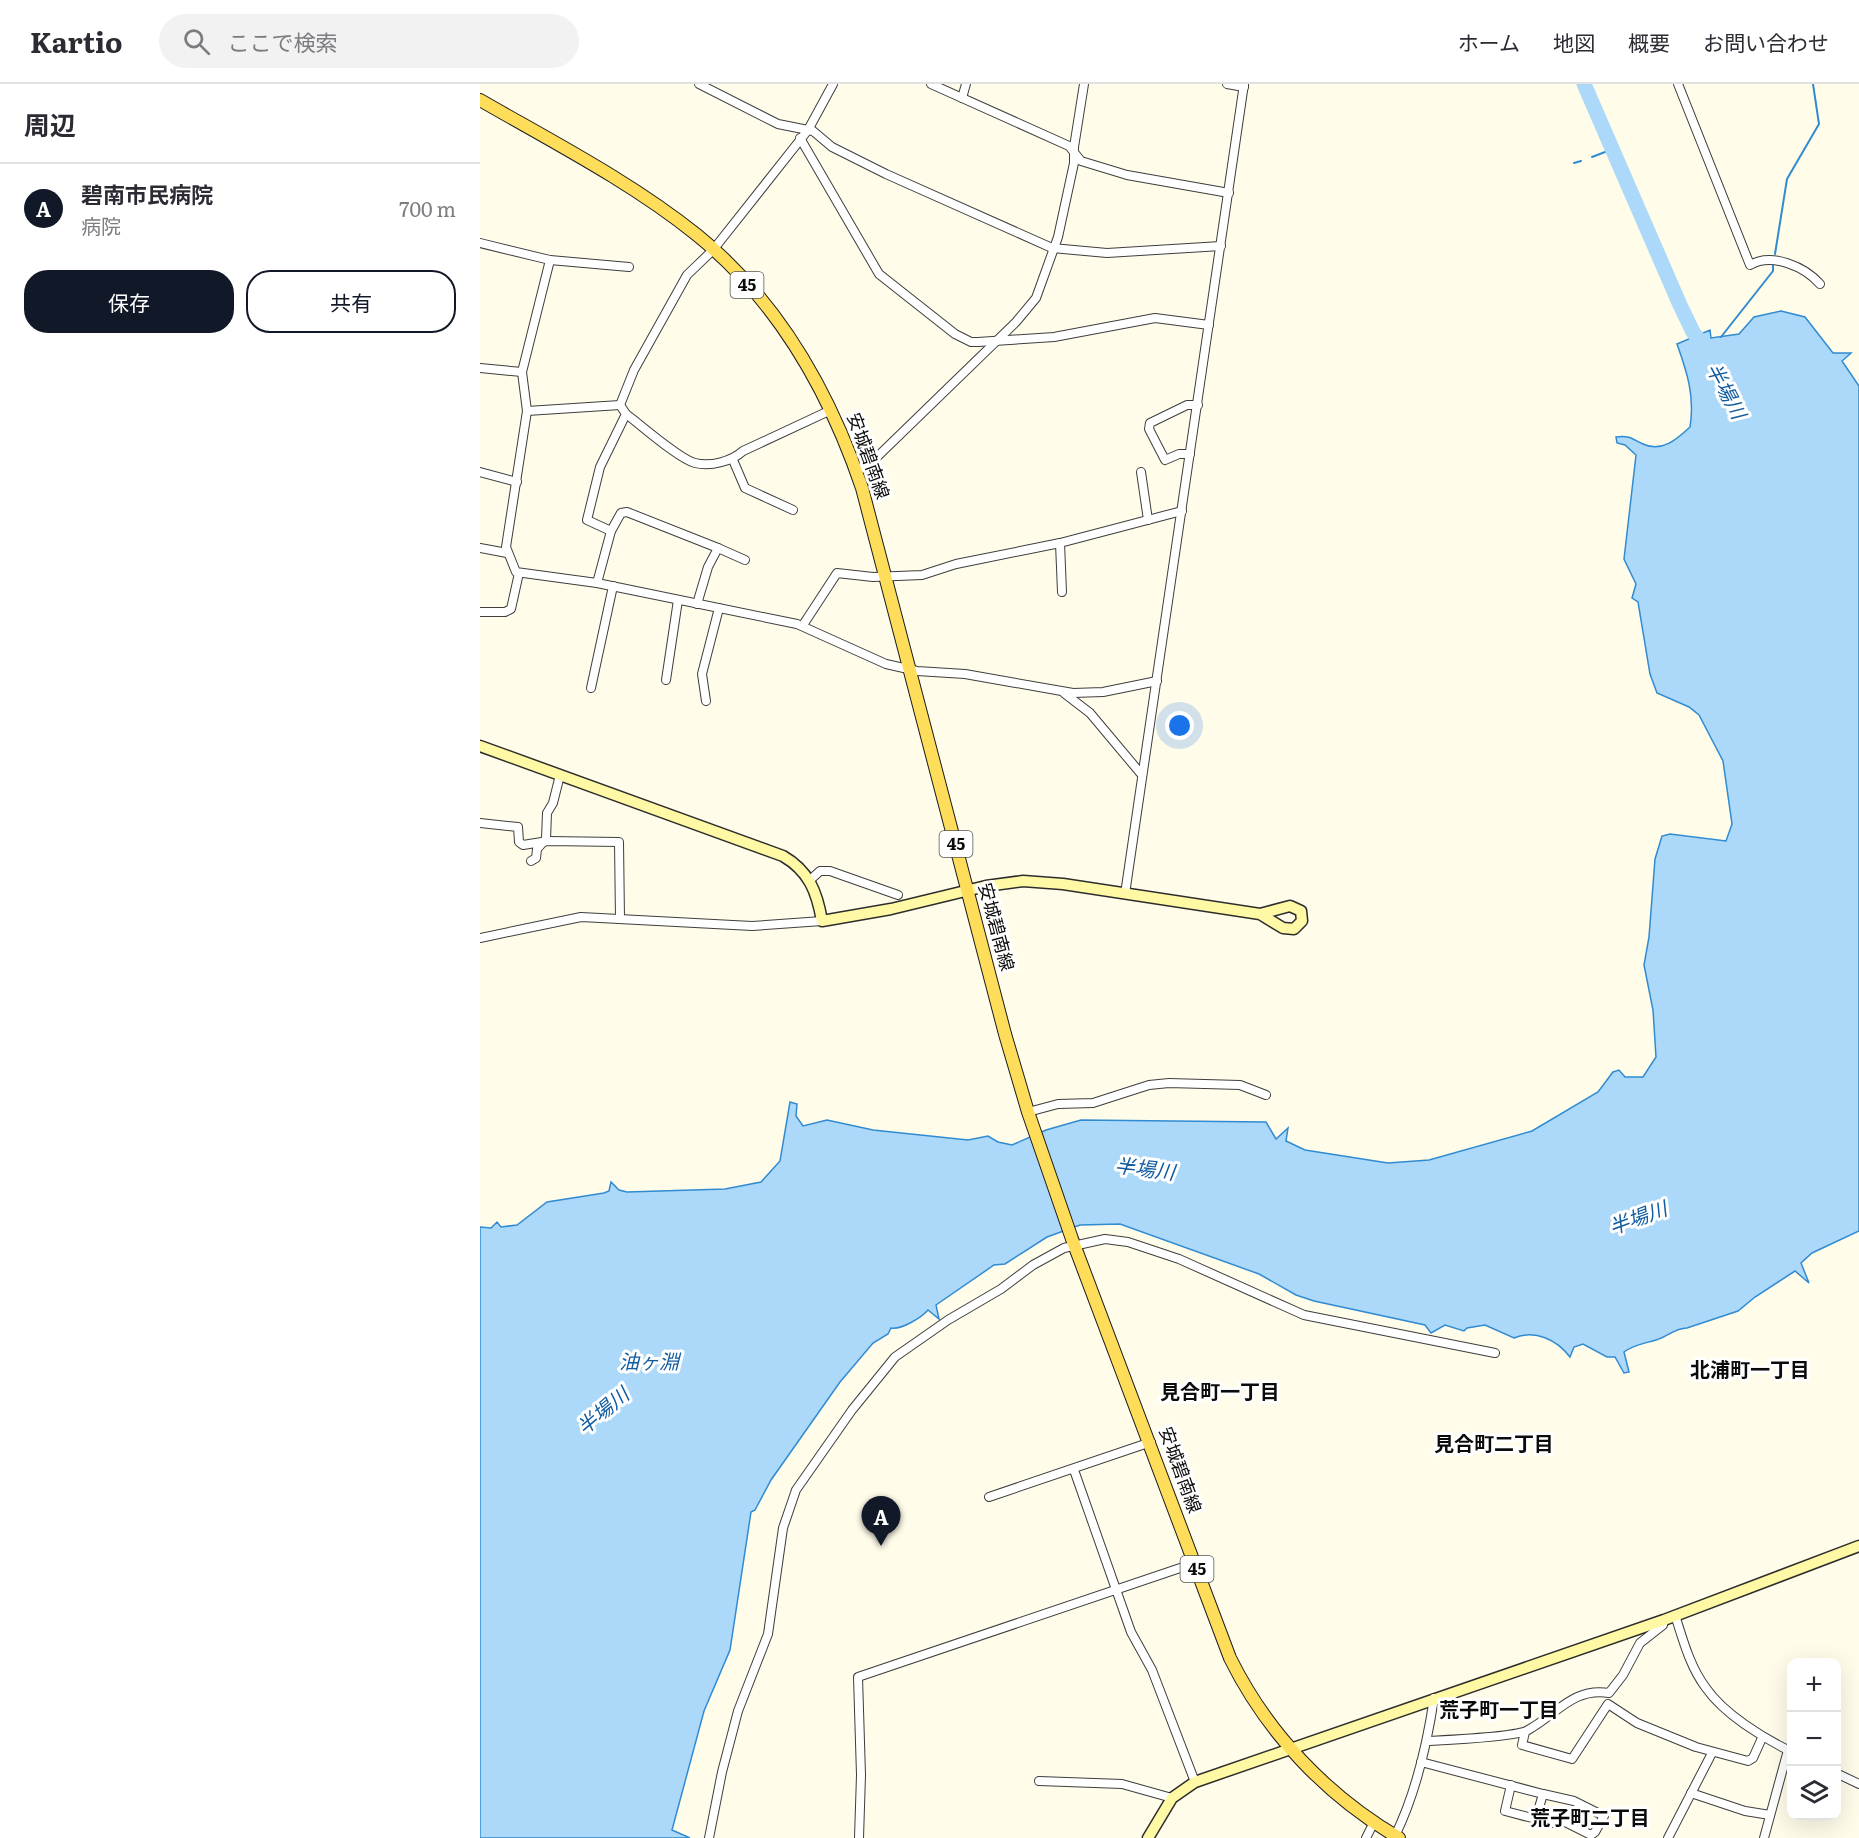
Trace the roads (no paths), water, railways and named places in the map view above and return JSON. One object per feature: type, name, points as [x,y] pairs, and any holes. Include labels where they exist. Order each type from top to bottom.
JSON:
[{"type":"main road","name":"安城碧南線","points":[[480,100],[625,186],[681,223],[713,250],[753,291],[788,334],[831,410],[856,470],[1005,1034],[1028,1112],[1073,1242],[1151,1442],[1230,1658],[1243,1684],[1290,1749],[1333,1792],[1397,1837]]},
{"type":"street","points":[[699,84],[778,124],[808,130],[832,147],[886,174],[1052,248],[1107,253],[1221,246]]},
{"type":"street","points":[[620,405],[634,370],[687,275],[713,250],[808,130],[833,84]]},
{"type":"street","points":[[931,84],[1069,146],[1081,161],[1127,175],[1229,193]]},
{"type":"street","points":[[962,98],[966,84]]},
{"type":"street","points":[[856,470],[866,466],[878,456],[1036,298],[1069,196],[1084,84]]},
{"type":"street","points":[[1125,894],[1244,85],[1227,84]]},
{"type":"street","points":[[1678,84],[1750,265],[1768,260],[1786,263],[1806,270],[1820,284]]},
{"type":"street","points":[[800,138],[879,274],[955,334],[971,342],[1054,337],[1155,318],[1209,325]]},
{"type":"street","points":[[480,243],[550,260],[629,267]]},
{"type":"street","points":[[550,260],[522,372],[527,411],[507,553],[513,568],[519,573],[597,583],[803,626],[886,664],[910,669],[965,674],[1061,691],[1094,693],[1157,681]]},
{"type":"street","points":[[480,368],[522,372]]},
{"type":"street","points":[[527,411],[620,405]]},
{"type":"street","points":[[620,405],[626,414],[691,462],[700,464],[733,460],[743,451],[831,410]]},
{"type":"street","points":[[1190,454],[1179,454],[1165,460],[1149,429],[1150,423],[1186,405],[1198,405]]},
{"type":"street","points":[[611,531],[587,520],[600,467],[626,414]]},
{"type":"street","points":[[733,460],[745,488],[792,510]]},
{"type":"street","points":[[480,472],[517,482]]},
{"type":"street","points":[[1141,472],[1148,520]]},
{"type":"street","points":[[803,626],[837,573],[873,577],[922,575],[956,564],[1060,543],[1182,511]]},
{"type":"street","points":[[597,583],[611,531],[621,513],[627,512],[745,560]]},
{"type":"street","points":[[1060,543],[1062,592]]},
{"type":"street","points":[[480,548],[507,553]]},
{"type":"street","points":[[697,604],[708,567],[718,548]]},
{"type":"street","points":[[480,615],[511,609],[519,573]]},
{"type":"street","points":[[591,688],[613,586]]},
{"type":"street","points":[[666,680],[678,600]]},
{"type":"street","points":[[706,701],[702,674],[719,608]]},
{"type":"street","points":[[1061,691],[1090,713],[1142,775]]},
{"type":"street","points":[[480,746],[783,856],[798,866],[810,880],[818,899],[822,921]]},
{"type":"street","points":[[543,844],[548,808],[553,803],[560,776]]},
{"type":"street","points":[[480,823],[510,824],[518,827],[519,842],[523,845],[543,844]]},
{"type":"street","points":[[531,861],[536,858],[537,849],[548,841],[619,842],[620,919]]},
{"type":"street","points":[[810,880],[820,872],[830,871],[898,895]]},
{"type":"street","points":[[480,938],[570,918],[762,926],[822,921],[1006,882],[1032,881],[1260,914]]},
{"type":"street","points":[[1028,1112],[1058,1104],[1093,1103],[1149,1085],[1169,1083],[1240,1085],[1266,1095]]},
{"type":"street","points":[[710,1838],[722,1772],[738,1711],[768,1634],[783,1528],[796,1490],[852,1410],[896,1357],[948,1320],[1001,1289],[1033,1265],[1073,1242],[1106,1239],[1128,1242],[1179,1259],[1304,1315],[1495,1353]]},
{"type":"street","points":[[988,1497],[1074,1470],[1151,1442]]},
{"type":"street","points":[[1074,1470],[1131,1632],[1152,1670],[1195,1782]]},
{"type":"street","points":[[1148,1838],[1172,1798],[1195,1782],[1664,1620],[1859,1546]]},
{"type":"street","points":[[859,1838],[861,1775],[858,1677],[1195,1563]]},
{"type":"street","points":[[1675,1615],[1695,1670],[1707,1690],[1762,1737],[1787,1750]]},
{"type":"street","points":[[1427,1741],[1525,1732],[1574,1697],[1589,1692],[1609,1693],[1623,1675],[1640,1644],[1663,1625],[1664,1620]]},
{"type":"street","points":[[1397,1837],[1427,1741],[1434,1698]]},
{"type":"street","points":[[1525,1732],[1522,1745],[1572,1759],[1605,1707],[1611,1704],[1637,1723],[1712,1753],[1751,1760],[1762,1737]]},
{"type":"street","points":[[1668,1838],[1712,1753]]},
{"type":"street","points":[[1764,1838],[1787,1761]]},
{"type":"street","points":[[1421,1762],[1574,1801],[1604,1816],[1595,1832],[1590,1835],[1565,1822],[1551,1823],[1505,1811],[1511,1785]]},
{"type":"street","points":[[1841,1775],[1859,1784]]},
{"type":"street","points":[[1039,1781],[1122,1784],[1172,1798]]},
{"type":"street","points":[[1691,1793],[1744,1811],[1770,1815]]},
{"type":"street","points":[[1536,1818],[1544,1794]]},
{"type":"street","points":[[1366,1838],[1374,1822]]},
{"type":"water","name":"油ヶ淵","points":[[1781,311],[1805,317],[1833,353],[1851,353],[1842,361],[1859,386],[1859,1231],[1812,1253],[1801,1263],[1809,1283],[1795,1271],[1738,1311],[1679,1329],[1660,1339],[1632,1347],[1624,1352],[1629,1372],[1624,1373],[1615,1357],[1607,1357],[1583,1344],[1574,1347],[1570,1357],[1552,1341],[1538,1336],[1514,1338],[1485,1325],[1467,1328],[1464,1331],[1445,1325],[1431,1333],[1425,1325],[1314,1301],[1296,1295],[1259,1274],[1120,1224],[1080,1225],[1047,1237],[1005,1264],[994,1265],[936,1305],[939,1319],[928,1310],[911,1323],[891,1328],[888,1334],[873,1343],[840,1382],[771,1480],[755,1510],[751,1512],[730,1650],[704,1711],[672,1830],[690,1838],[480,1838],[480,1227],[491,1228],[497,1222],[501,1227],[517,1225],[547,1202],[604,1193],[609,1191],[611,1182],[619,1190],[627,1192],[725,1189],[761,1182],[780,1161],[790,1102],[797,1104],[796,1116],[803,1126],[827,1120],[873,1130],[968,1140],[988,1136],[998,1142],[1012,1145],[1046,1130],[1081,1120],[1266,1122],[1276,1139],[1288,1128],[1286,1141],[1305,1150],[1388,1163],[1429,1160],[1532,1131],[1598,1092],[1613,1072],[1619,1070],[1625,1077],[1643,1077],[1656,1057],[1653,1010],[1644,965],[1649,937],[1655,859],[1662,836],[1670,834],[1726,841],[1732,824],[1723,761],[1699,715],[1689,707],[1657,693],[1650,674],[1638,602],[1632,598],[1636,584],[1624,559],[1636,455],[1625,445],[1617,443],[1616,437],[1627,437],[1657,447],[1680,436],[1690,427],[1691,394],[1677,344],[1710,330],[1711,338],[1739,334],[1754,317]]},
{"type":"waterway","name":"半場川","points":[[1584,84],[1680,305],[1693,332],[1707,351]]},
{"type":"waterway","points":[[1775,254],[1787,179],[1819,124],[1813,84]]},
{"type":"waterway","points":[[1592,157],[1613,149]]},
{"type":"waterway","points":[[1574,163],[1581,161]]},
{"type":"waterway","points":[[1721,337],[1773,271],[1773,265]]},
{"type":"place","name":"碧南市民病院","points":[[881,1546]]},
{"type":"district","name":"北浦町一丁目","points":[[1750,1370]]},
{"type":"district","name":"見合町一丁目","points":[[1220,1392]]},
{"type":"district","name":"見合町二丁目","points":[[1494,1444]]},
{"type":"district","name":"荒子町一丁目","points":[[1499,1710]]},
{"type":"district","name":"荒子町二丁目","points":[[1590,1818]]}]
